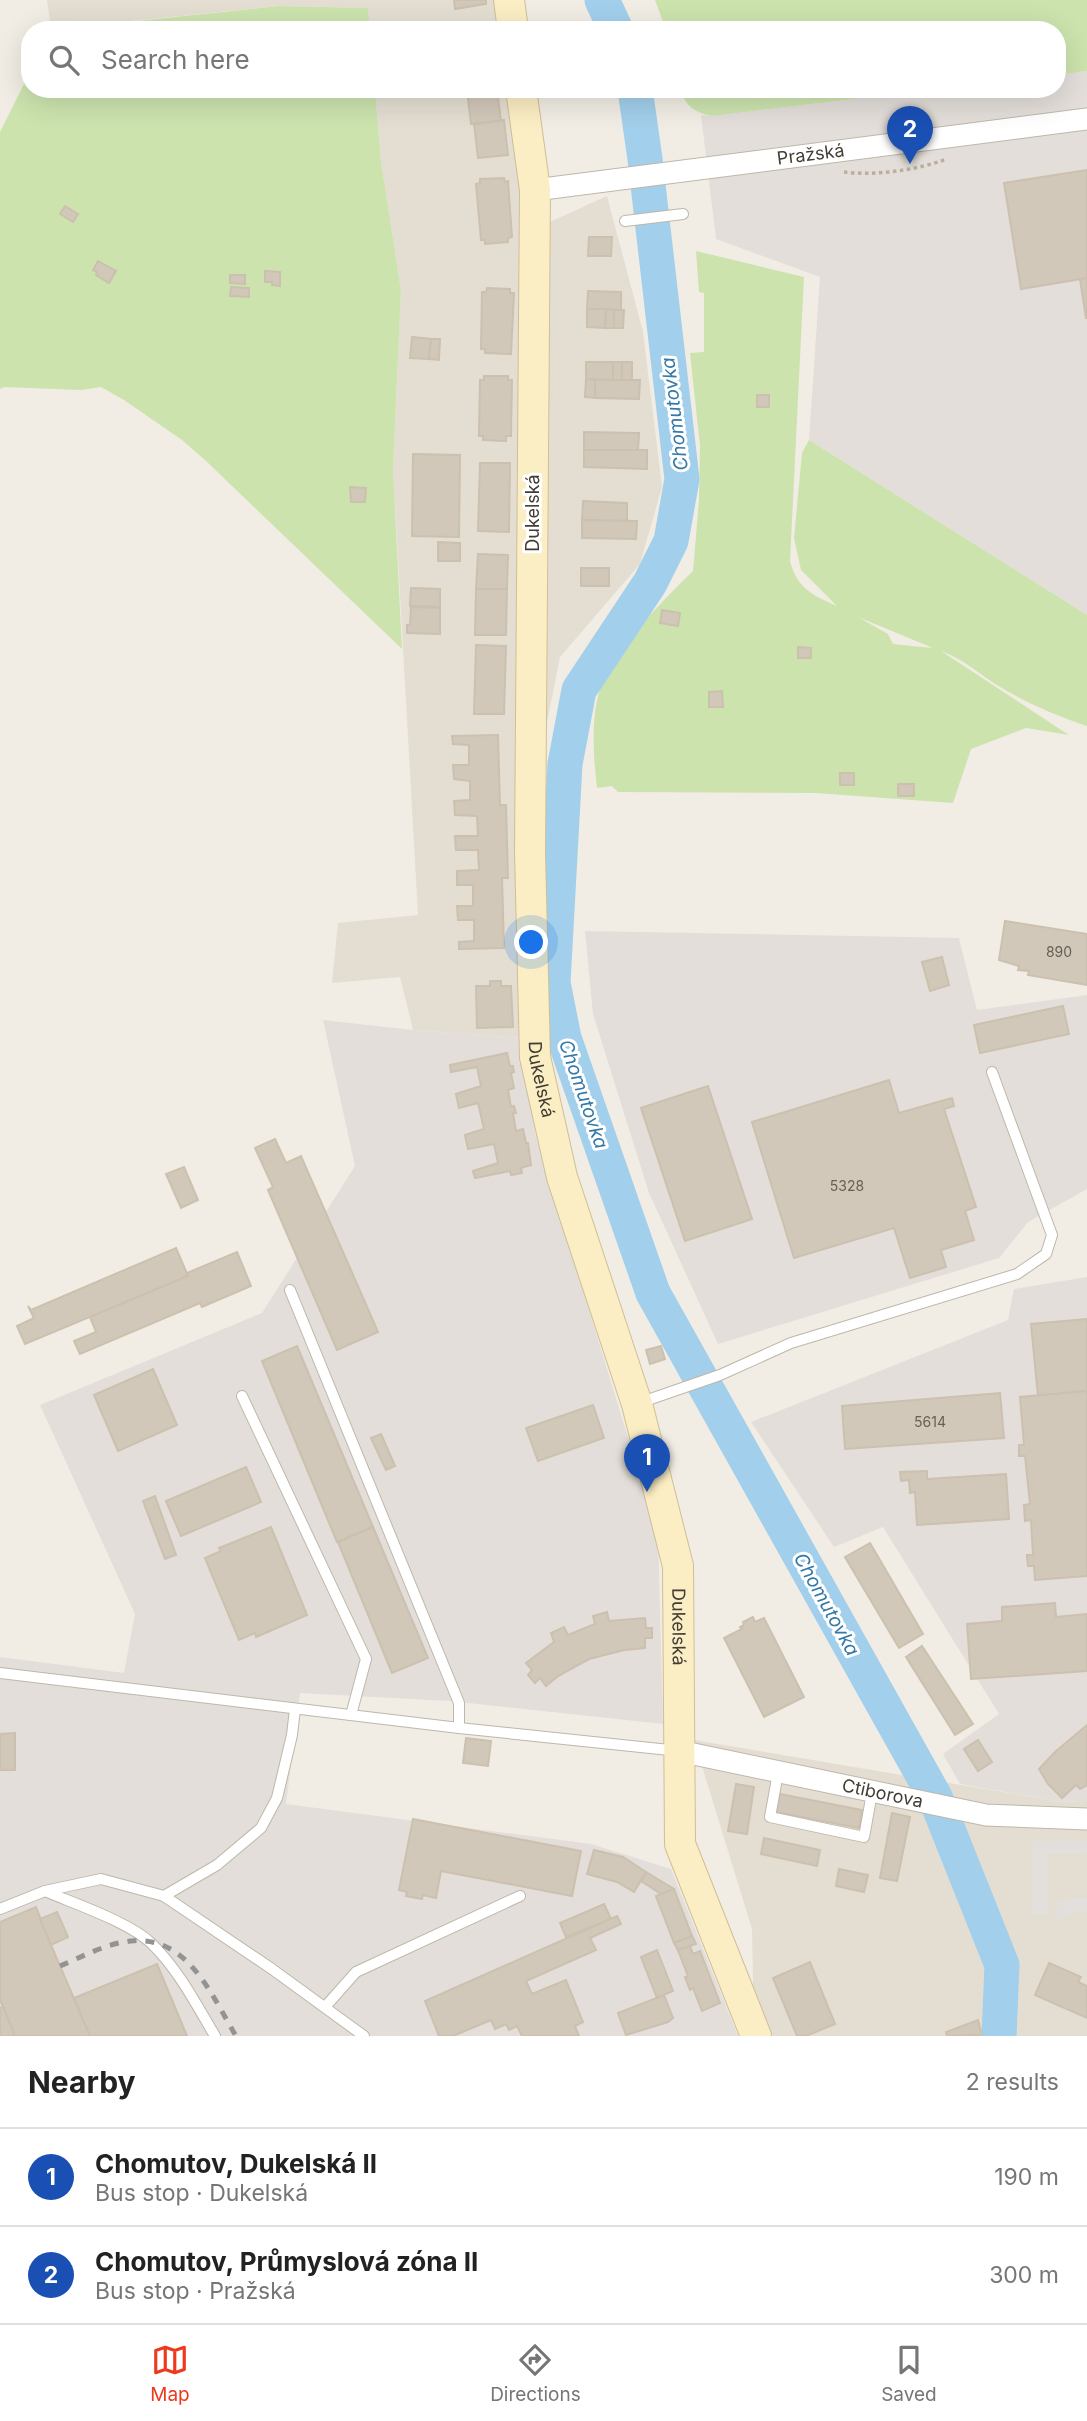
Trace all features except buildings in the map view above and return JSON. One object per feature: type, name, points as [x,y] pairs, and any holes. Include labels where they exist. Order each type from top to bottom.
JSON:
[{"type":"street","points":[[509,0],[512,21]]},
{"type":"street","name":"Dukelská","points":[[522,98],[535,190],[530,852],[535,1057],[562,1177],[637,1404],[678,1566],[680,1844],[756,2036]]},
{"type":"street","name":"Pražská","points":[[535,190],[1087,119]]},
{"type":"street","name":"Ctiborova","points":[[679,1751],[986,1815],[1087,1819]]},
{"type":"lane","points":[[625,221],[682,214]]},
{"type":"lane","points":[[637,1404],[720,1375],[791,1343],[1017,1274],[1046,1255],[1052,1235],[992,1072]]},
{"type":"lane","points":[[290,1290],[459,1703],[459,1728]]},
{"type":"lane","points":[[242,1396],[366,1659],[351,1715]]},
{"type":"lane","points":[[0,1673],[459,1728],[679,1751]]},
{"type":"lane","points":[[164,1896],[217,1865],[261,1828],[277,1798],[292,1735],[295,1709]]},
{"type":"lane","points":[[778,1773],[770,1817],[864,1837],[872,1793]]},
{"type":"lane","points":[[0,1909],[45,1891],[101,1879],[164,1896],[363,2036]]},
{"type":"lane","points":[[45,1891],[130,1929],[150,1942],[183,1982],[215,2036]]},
{"type":"lane","points":[[325,2007],[356,1972],[520,1896]]},
{"type":"shaded area","points":[[47,0],[495,0],[498,21],[369,21],[368,8],[279,6],[130,21],[50,21]]},
{"type":"shaded area","points":[[1087,71],[1087,615],[809,440],[820,277],[716,239],[701,115],[712,116],[861,98],[1066,98],[1066,74]]},
{"type":"shaded area","points":[[376,98],[510,98],[524,187],[523,234],[607,196],[643,332],[662,487],[640,564],[560,657],[545,732],[524,1038],[413,1030],[400,977],[332,983],[338,923],[418,915],[393,470],[401,290],[381,161]]},
{"type":"shaded area","points":[[585,931],[959,938],[977,1010],[1087,995],[1087,1189],[1028,1222],[999,1258],[718,1344],[649,1193],[593,1014]]},
{"type":"shaded area","points":[[323,1020],[524,1038],[535,1133],[658,1536],[663,1724],[449,1701],[300,1693],[286,1804],[591,1844],[671,1869],[738,2036],[0,2036],[0,1657],[124,1673],[135,1614],[40,1405],[262,1313],[355,1166]]},
{"type":"shaded area","points":[[1087,1277],[1087,1801],[1062,1802],[960,1784],[943,1754],[999,1714],[883,1527],[834,1547],[751,1422],[1008,1320],[1014,1289]]},
{"type":"shaded area","points":[[694,1740],[1062,1802],[1087,1801],[1087,2036],[754,2036],[752,1929]]},
{"type":"shaded area","points":[[1032,1841],[1087,1841],[1087,1853],[1048,1854],[1048,1914],[1032,1914]]},
{"type":"shaded area","points":[[1077,1897],[1087,1898],[1087,1912],[1076,1911],[1056,1921],[1057,1903]]},
{"type":"green space","points":[[655,0],[1087,0],[1087,71],[1066,74],[1066,21],[663,21]]},
{"type":"green space","points":[[279,6],[368,8],[369,21],[136,21]]},
{"type":"green space","points":[[21,90],[21,98],[376,98],[381,161],[401,290],[393,470],[402,649],[205,460],[182,440],[124,400],[101,387],[81,390],[0,389],[0,132]]},
{"type":"green space","points":[[684,98],[861,98],[712,116],[692,108]]},
{"type":"green space","points":[[696,251],[804,277],[790,561],[801,584],[813,594],[837,606],[801,570],[794,538],[802,453],[809,440],[1087,615],[1087,726],[1018,697],[941,651],[1069,735],[1026,728],[971,749],[953,803],[816,793],[618,792],[612,786],[597,788],[594,720],[603,680],[630,638],[693,571],[700,446],[690,353],[704,352],[704,293],[699,292]],"holes":[[[858,617],[933,648],[893,644],[888,634]]]},
{"type":"waterway","name":"Chomutovka","points":[[602,0],[612,21]]},
{"type":"waterway","name":"Chomutovka","points":[[636,98],[682,479],[671,541],[650,583],[579,690],[565,764],[553,983],[564,1038],[653,1293],[935,1797],[1002,1965],[999,2036]]},
{"type":"railway","points":[[60,1966],[122,1942],[151,1942],[168,1948],[196,1971],[236,2036]]},
{"type":"place","name":"Chomutov, Průmyslová zóna II","points":[[910,164]]},
{"type":"place","name":"Chomutov, Dukelská II","points":[[647,1492]]}]
